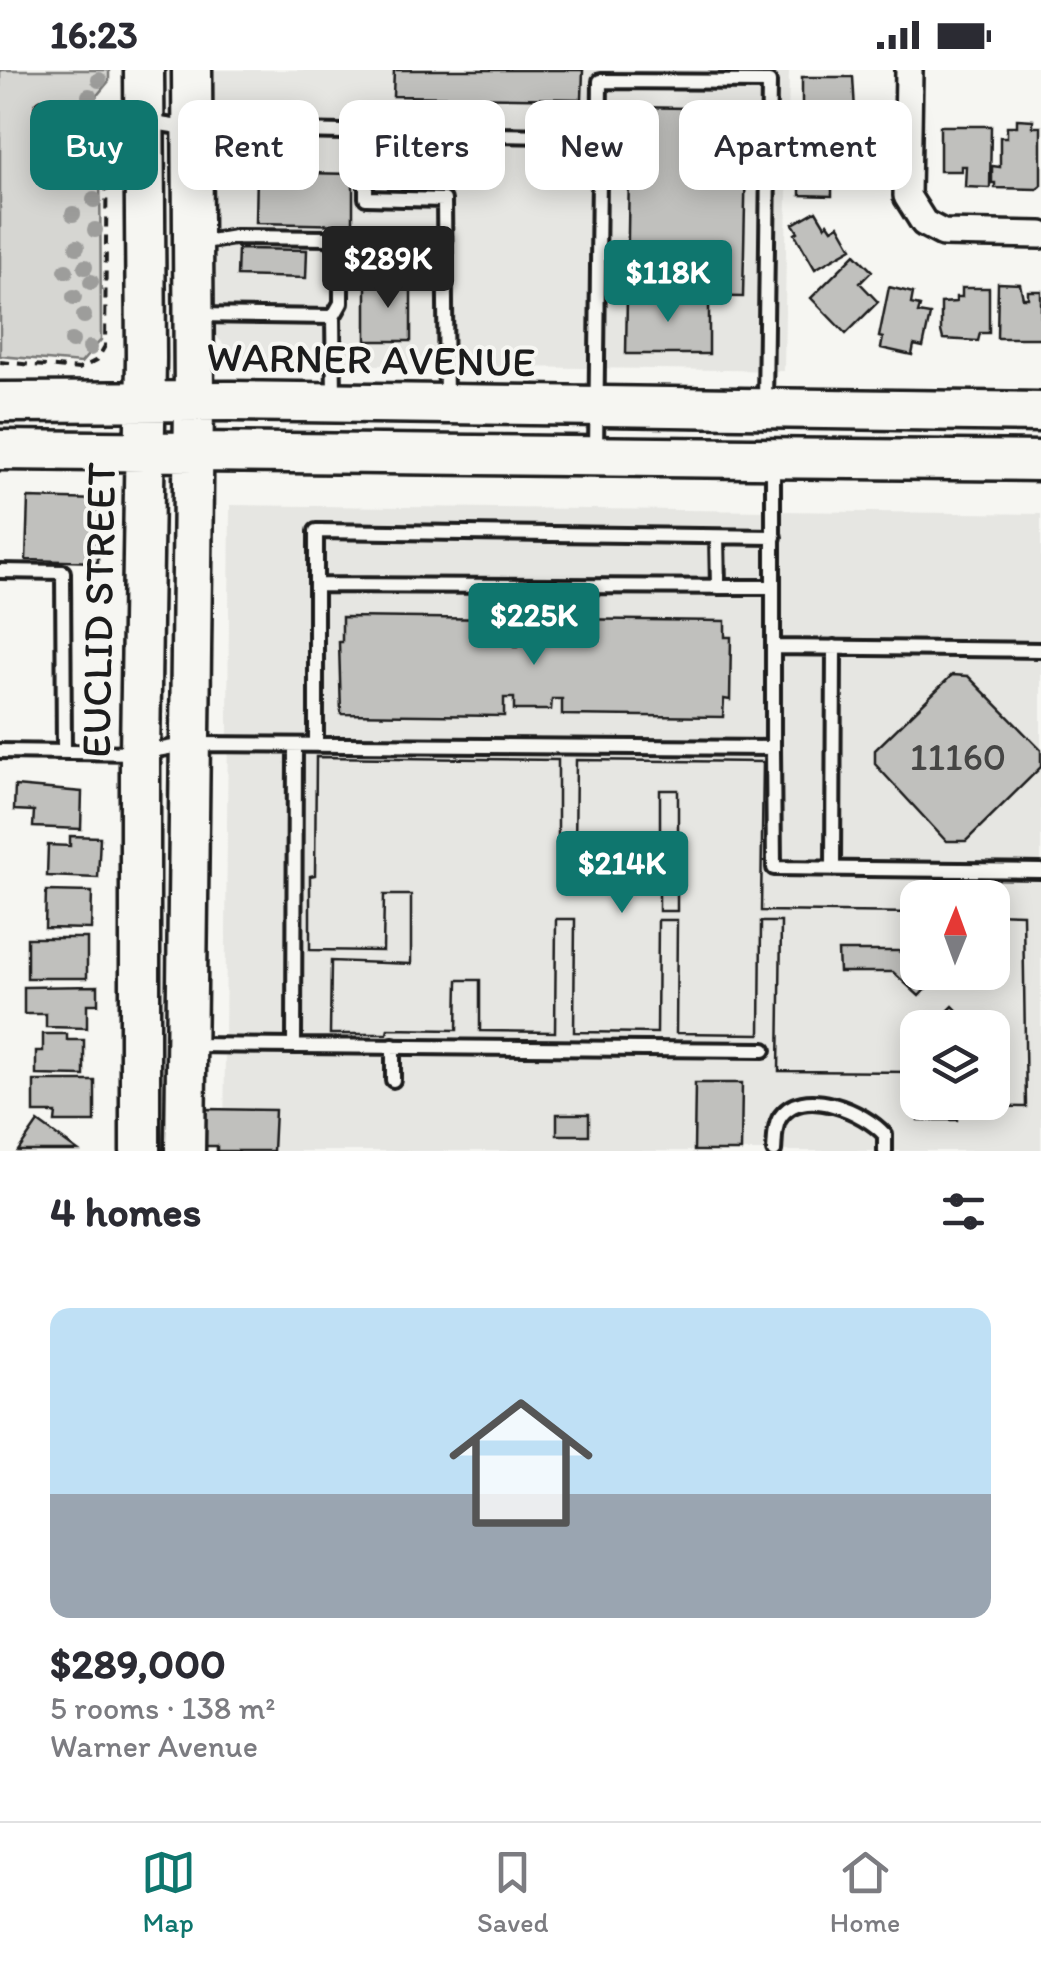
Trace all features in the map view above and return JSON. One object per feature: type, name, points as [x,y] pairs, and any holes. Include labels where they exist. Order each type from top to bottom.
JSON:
[{"type":"main road","name":"EUCLID STREET","points":[[133,100],[144,70]]},
{"type":"main road","points":[[192,70],[192,100]]},
{"type":"main road","name":"EUCLID STREET","points":[[131,190],[146,402],[140,752],[140,1151]]},
{"type":"main road","points":[[186,1151],[194,190]]},
{"type":"main road","name":"WARNER AVENUE","points":[[0,402],[1041,412]]},
{"type":"main road","points":[[773,459],[785,439],[800,432],[870,428],[902,413]]},
{"type":"main road","points":[[0,450],[1041,461]]},
{"type":"street","points":[[908,70],[907,196],[924,223],[943,234],[1041,235]]},
{"type":"lane","points":[[600,100],[600,81],[769,82],[765,408]]},
{"type":"lane","points":[[366,190],[366,198],[444,200],[446,405]]},
{"type":"lane","points":[[596,456],[598,190]]},
{"type":"lane","points":[[195,243],[235,237],[328,238],[341,248],[340,303],[333,317],[334,403]]},
{"type":"lane","points":[[194,315],[333,317]]},
{"type":"lane","points":[[773,459],[774,868],[1041,871]]},
{"type":"lane","points":[[316,744],[316,531],[774,537]]},
{"type":"lane","points":[[718,537],[718,587]]},
{"type":"lane","points":[[0,571],[63,572],[64,752]]},
{"type":"lane","points":[[316,585],[773,588]]},
{"type":"lane","points":[[773,647],[1041,650]]},
{"type":"lane","points":[[833,869],[834,648]]},
{"type":"lane","points":[[0,752],[140,752],[190,744],[773,748]]},
{"type":"lane","points":[[294,1045],[295,745]]},
{"type":"lane","points":[[187,1044],[764,1050]]},
{"type":"lane","points":[[393,1046],[393,1080]]},
{"type":"lane","points":[[774,1151],[780,1119],[791,1108],[811,1102],[834,1105],[874,1122],[885,1135],[885,1151]]},
{"type":"path","points":[[0,362],[79,369],[96,360],[105,346],[106,190]]},
{"type":"shaded area","points":[[0,70],[109,70],[109,81],[95,100],[30,100],[30,190],[100,190],[101,340],[81,363],[0,356]]},
{"type":"shaded area","points":[[214,70],[789,70],[789,100],[679,100],[679,190],[787,190],[784,371],[242,363],[216,336],[215,190],[319,190],[319,100],[214,100]]},
{"type":"shaded area","points":[[230,505],[1041,514],[1041,1151],[224,1151]]},
{"type":"building","points":[[394,70],[583,70],[582,99],[393,96]]},
{"type":"building","points":[[802,77],[853,77],[854,100],[802,100]]},
{"type":"building","points":[[659,107],[679,108],[679,190],[745,190],[743,297],[627,295],[629,190],[659,190]]},
{"type":"building","points":[[1017,119],[1033,120],[1033,127],[1041,127],[1041,186],[1037,189],[995,188],[992,183],[992,166],[1000,167],[1000,137],[1007,137],[1007,126],[1017,126]]},
{"type":"building","points":[[940,126],[991,126],[990,188],[965,187],[966,166],[961,166],[961,171],[940,171]]},
{"type":"building","points":[[319,173],[339,174],[339,190],[353,190],[353,225],[256,223],[257,190],[319,190]]},
{"type":"building","points":[[800,190],[832,190],[832,196],[800,195]]},
{"type":"building","points":[[816,211],[825,226],[828,223],[832,229],[839,225],[852,248],[815,269],[793,224]]},
{"type":"building","points":[[238,249],[307,250],[306,278],[237,276]]},
{"type":"building","points":[[855,254],[872,271],[860,283],[878,302],[846,334],[811,298]]},
{"type":"building","points":[[366,281],[411,281],[411,341],[366,341]]},
{"type":"building","points":[[998,283],[1020,284],[1023,298],[1028,298],[1028,291],[1041,291],[1041,338],[997,338]]},
{"type":"building","points":[[889,287],[913,293],[911,304],[920,306],[918,313],[930,315],[923,347],[914,345],[912,355],[881,348],[883,338],[879,337]]},
{"type":"building","points":[[962,288],[989,288],[989,333],[980,333],[978,341],[943,339],[941,303],[956,302],[956,297],[962,297]]},
{"type":"building","points":[[627,295],[709,296],[709,354],[626,354]]},
{"type":"building","points":[[28,498],[100,500],[98,562],[26,560]]},
{"type":"building","points":[[342,617],[505,619],[505,636],[514,636],[514,647],[517,641],[552,642],[552,636],[562,636],[562,619],[725,621],[725,637],[731,637],[730,700],[724,699],[723,717],[562,715],[562,699],[552,699],[551,710],[514,710],[514,698],[504,698],[504,716],[341,714]]},
{"type":"building","points":[[952,675],[968,676],[1041,750],[1041,767],[966,841],[946,841],[875,764],[875,750]]},
{"type":"building","points":[[316,757],[558,760],[558,853],[575,853],[576,760],[763,762],[761,911],[900,913],[900,952],[838,951],[839,972],[893,972],[900,978],[900,990],[912,990],[919,996],[925,990],[1010,990],[1010,914],[1023,914],[1026,1107],[1010,1107],[1010,1010],[957,1010],[953,1006],[949,1010],[900,1010],[900,1072],[779,1071],[781,922],[761,922],[760,1034],[676,1033],[677,920],[658,920],[657,1033],[574,1032],[575,919],[556,919],[555,1032],[480,1031],[480,980],[458,980],[457,1030],[388,1029],[387,1034],[330,1034],[331,961],[411,964],[411,895],[384,895],[383,951],[310,950],[310,876],[315,875]],"holes":[[[660,790],[678,790],[678,866],[660,866]],[[659,874],[677,875],[677,911],[659,911]]]},
{"type":"building","points":[[316,757],[558,760],[558,853],[575,853],[576,760],[763,762],[761,911],[900,913],[900,990],[1010,990],[1010,914],[1023,914],[1026,1107],[1010,1107],[1010,1010],[900,1010],[900,1072],[779,1071],[781,922],[761,922],[760,1034],[676,1033],[677,920],[658,920],[657,1033],[574,1032],[575,919],[556,919],[555,1032],[480,1031],[480,980],[458,980],[457,1030],[388,1029],[387,1034],[330,1034],[331,961],[411,964],[411,895],[384,895],[383,951],[310,950],[310,876],[315,875]],"holes":[[[660,790],[678,790],[678,866],[660,866]],[[659,874],[677,875],[677,911],[659,911]]]},
{"type":"building","points":[[15,786],[82,792],[81,829],[33,827],[34,811],[14,810]]},
{"type":"building","points":[[70,836],[100,837],[98,878],[47,876],[48,845],[70,846]]},
{"type":"building","points":[[46,891],[92,892],[91,929],[45,928]]},
{"type":"building","points":[[27,938],[87,938],[87,978],[27,978]]},
{"type":"building","points":[[98,986],[98,1004],[87,1004],[87,1028],[46,1027],[46,1014],[24,1014],[24,987]]},
{"type":"building","points":[[43,1034],[67,1034],[67,1040],[84,1040],[84,1076],[36,1075],[36,1051],[43,1051]]},
{"type":"building","points":[[34,1081],[95,1081],[95,1122],[55,1122],[56,1113],[34,1113]]},
{"type":"building","points":[[695,1083],[742,1083],[741,1151],[694,1151]]},
{"type":"building","points":[[205,1109],[275,1110],[273,1151],[217,1151],[217,1146],[205,1146]]},
{"type":"building","points":[[557,1114],[589,1114],[589,1135],[557,1135]]},
{"type":"building","points":[[38,1122],[78,1151],[18,1151]]}]
